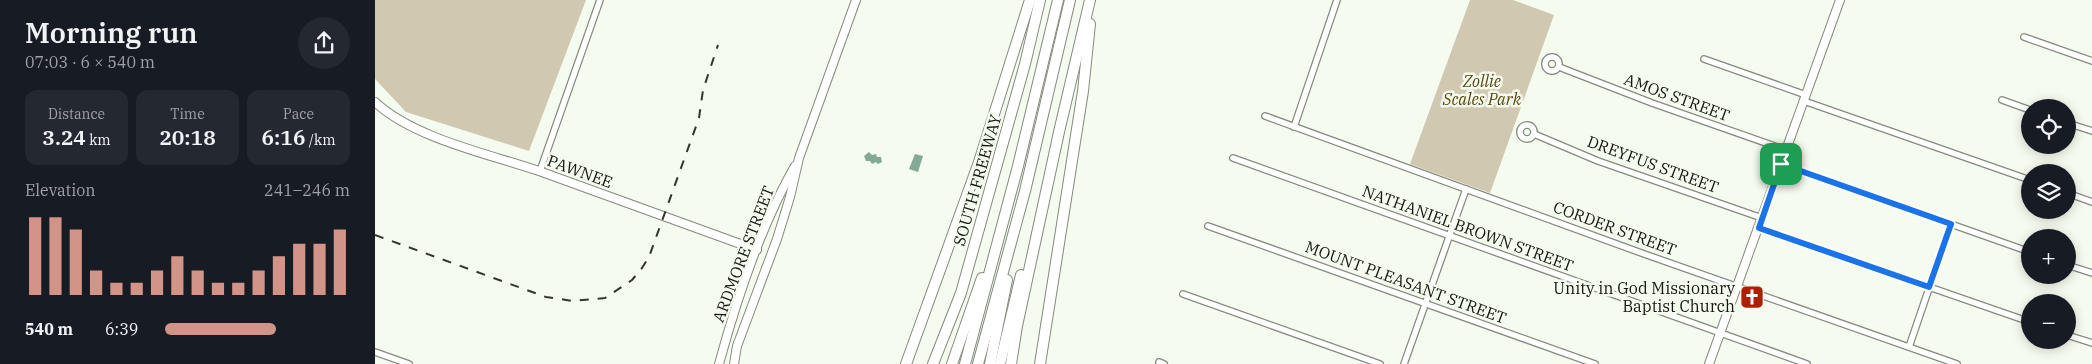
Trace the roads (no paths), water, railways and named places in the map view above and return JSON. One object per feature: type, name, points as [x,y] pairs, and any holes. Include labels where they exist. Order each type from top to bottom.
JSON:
[{"type":"highway","points":[[906,364],[979,162],[1030,0]]},
{"type":"highway","name":"SOUTH FREEWAY","points":[[933,364],[961,293],[1022,74],[1040,0]]},
{"type":"highway","points":[[965,364],[1018,166],[1058,0]]},
{"type":"highway","points":[[978,364],[1008,256],[1070,0]]},
{"type":"highway","points":[[1011,364],[1017,326],[1047,188],[1091,0]]},
{"type":"highway","points":[[1040,364],[1083,91],[1091,0]]},
{"type":"highway","points":[[952,364],[987,262],[1009,183],[1018,166]]},
{"type":"highway","points":[[1000,364],[1025,258],[1047,188]]},
{"type":"highway","points":[[990,364],[1007,284],[1008,256]]},
{"type":"highway","points":[[941,364],[961,293]]},
{"type":"street","points":[[539,171],[600,0]]},
{"type":"street","name":"ARDMORE STREET","points":[[735,364],[737,349],[780,230],[799,158],[856,0]]},
{"type":"street","points":[[1294,127],[1337,0]]},
{"type":"street","points":[[1709,364],[1840,0]]},
{"type":"street","points":[[2024,37],[2092,61]]},
{"type":"street","points":[[1704,59],[2021,177]]},
{"type":"street","name":"AMOS STREET","points":[[1559,67],[1643,100],[1786,150]]},
{"type":"street","points":[[2002,100],[2021,107]]},
{"type":"street","name":"PAWNEE","points":[[375,102],[394,117],[431,135],[539,171],[757,250]]},
{"type":"street","name":"CORDER STREET","points":[[1265,116],[1957,364]]},
{"type":"street","points":[[2076,126],[2092,132]]},
{"type":"street","name":"DREYFUS STREET","points":[[1534,134],[1598,161],[1763,218]]},
{"type":"street","name":"ARDMORE STREET","points":[[719,364],[757,250],[780,191],[799,158]]},
{"type":"street","name":"NATHANIEL BROWN STREET","points":[[1233,158],[1807,364]]},
{"type":"street","points":[[1781,164],[2021,249]]},
{"type":"street","points":[[1404,364],[1466,189]]},
{"type":"street","points":[[2076,197],[2092,202]]},
{"type":"street","points":[[1909,347],[1951,224]]},
{"type":"street","name":"MOUNT PLEASANT STREET","points":[[1208,226],[1595,364]]},
{"type":"street","points":[[1759,228],[2021,319]]},
{"type":"street","points":[[2076,268],[2092,273]]},
{"type":"street","points":[[1183,294],[1380,364]]},
{"type":"street","points":[[2076,338],[2092,343]]},
{"type":"street","points":[[725,345],[737,349]]},
{"type":"street","points":[[375,352],[409,364]]},
{"type":"railway","points":[[375,235],[546,297],[573,301],[605,298],[632,280],[649,257],[699,118],[703,90],[718,45]]},
{"type":"place","name":"Unity in God Missionary Baptist Church","points":[[1752,297]]},
{"type":"park label","name":"Zollie Scales Park","points":[[1482,90]]}]
